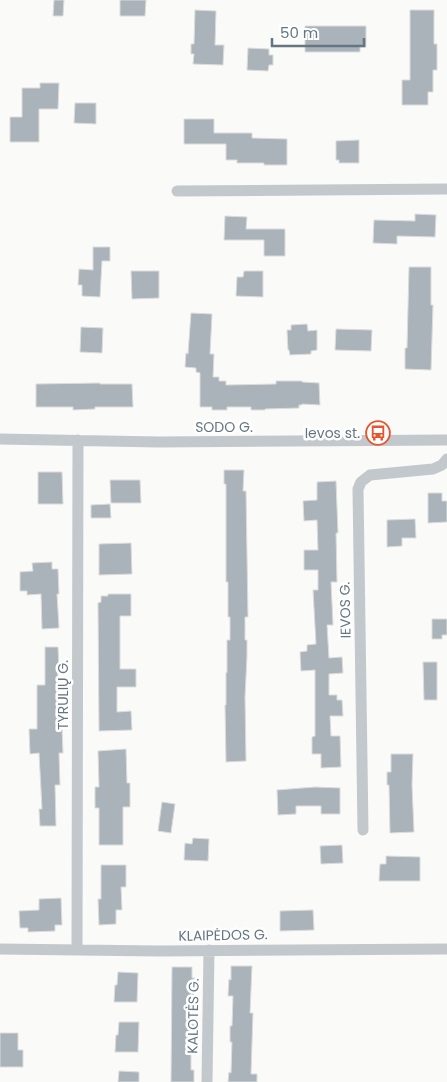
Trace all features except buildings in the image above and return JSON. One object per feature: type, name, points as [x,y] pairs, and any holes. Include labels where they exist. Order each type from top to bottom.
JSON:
[{"type":"street","points":[[177,191],[447,189]]},
{"type":"street","name":"SODO G.","points":[[0,439],[261,442],[447,440]]},
{"type":"street","name":"TYRULIŲ G.","points":[[77,950],[78,440]]},
{"type":"street","name":"IEVOS G.","points":[[363,830],[358,489],[361,482],[370,474],[433,469],[442,465],[447,459]]},
{"type":"street","name":"KLAIPĖDOS G.","points":[[0,949],[159,951],[447,949]]},
{"type":"street","name":"KALOTĖS G.","points":[[207,1082],[209,950]]},
{"type":"place","name":"Ievos st.","points":[[378,433]]}]
